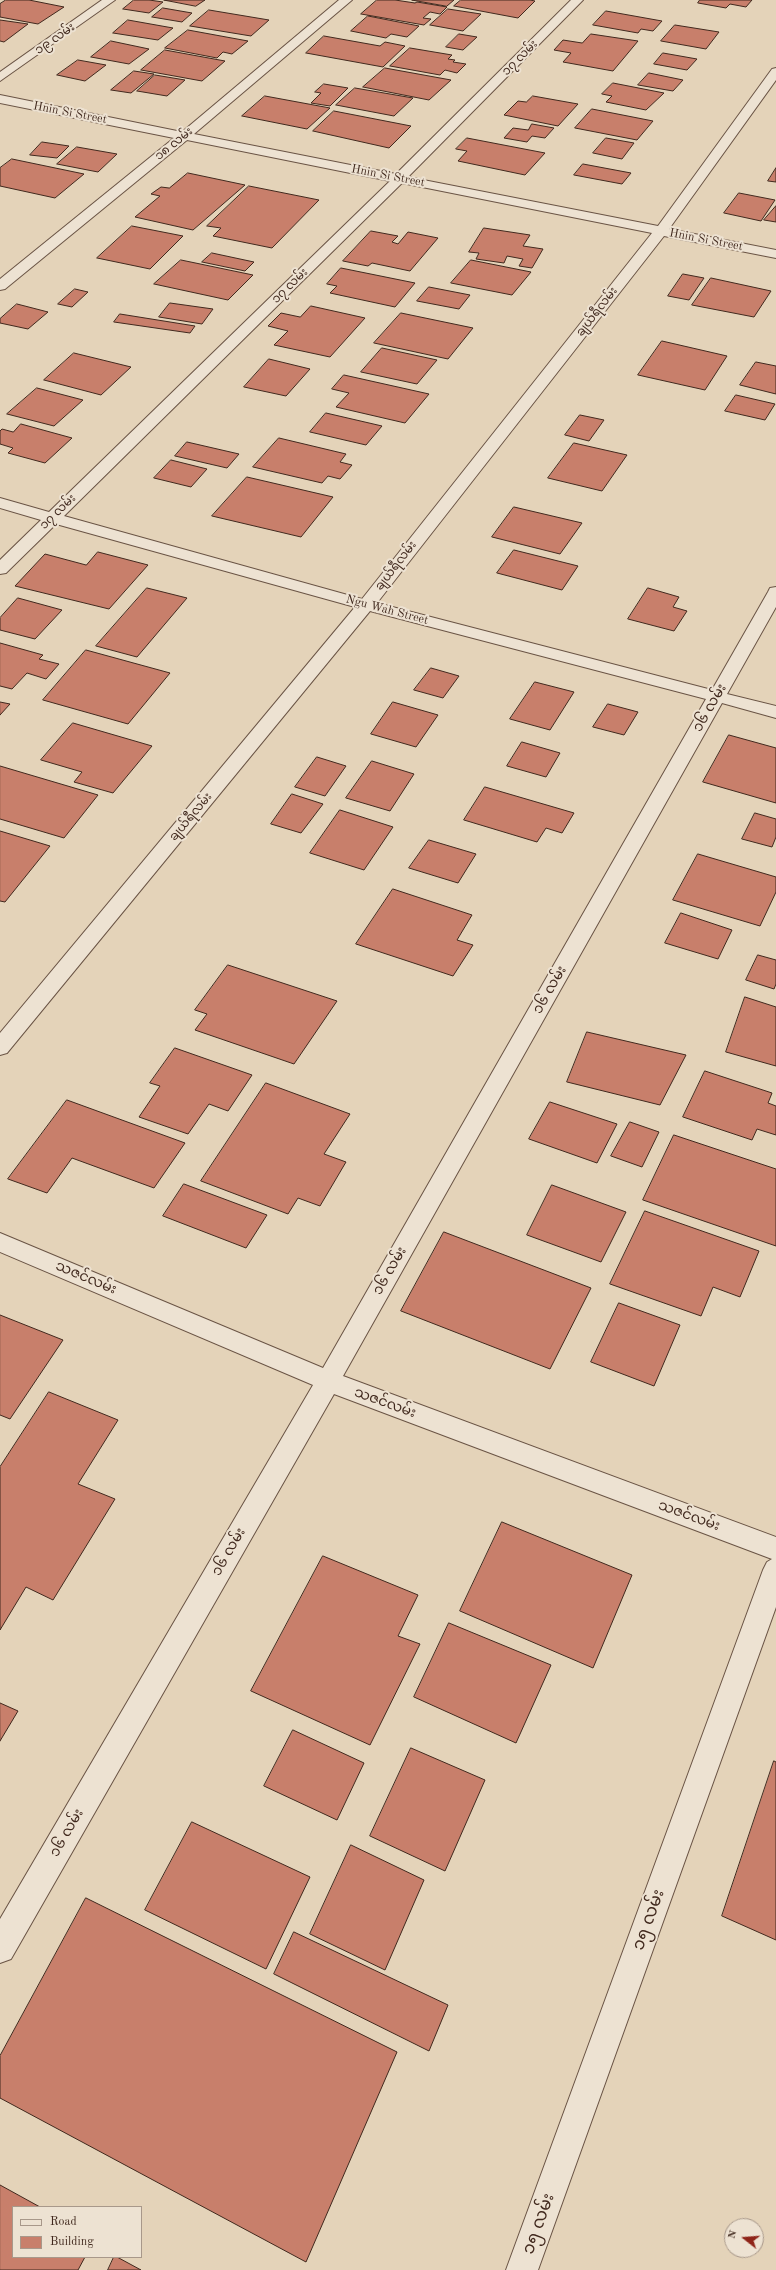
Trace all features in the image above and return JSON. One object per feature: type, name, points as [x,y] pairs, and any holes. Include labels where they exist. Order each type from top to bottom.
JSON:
[{"type":"street","name":"၁၉ လမ်း","points":[[0,77],[109,0]]},
{"type":"street","name":"၁၈ လမ်း","points":[[0,286],[184,136],[346,0]]},
{"type":"street","name":"၁၇ လမ်း","points":[[0,569],[400,178],[577,0]]},
{"type":"street","name":"ချယ်ရီလမ်း","points":[[0,1047],[366,605],[661,232],[776,72]]},
{"type":"street","name":"Hnin Si Street","points":[[0,99],[776,254]]},
{"type":"street","name":"Ngu Wah Street","points":[[0,503],[366,605],[776,712]]},
{"type":"street","name":"၁၆ လမ်း","points":[[0,1948],[328,1382],[776,592]]},
{"type":"street","name":"သဇင်လမ်း","points":[[0,1242],[328,1382],[776,1549]]},
{"type":"street","name":"၁၅ လမ်း","points":[[522,2270],[776,1570]]},
{"type":"building","points":[[6,0],[29,0],[64,7],[38,24],[0,17],[0,4]]},
{"type":"building","points":[[134,0],[163,2],[149,13],[123,9]]},
{"type":"building","points":[[164,0],[205,0],[196,6]]},
{"type":"building","points":[[377,0],[417,2],[447,7],[440,14],[430,12],[423,18],[431,19],[424,25],[361,14]]},
{"type":"building","points":[[412,0],[454,0],[447,6]]},
{"type":"building","points":[[461,0],[535,1],[518,18],[454,6]]},
{"type":"building","points":[[700,0],[752,0],[746,7],[730,4],[726,8],[698,3]]},
{"type":"building","points":[[163,8],[192,13],[182,22],[152,17]]},
{"type":"building","points":[[448,9],[481,14],[463,31],[430,25]]},
{"type":"building","points":[[209,10],[269,20],[251,36],[190,26]]},
{"type":"building","points":[[606,11],[662,21],[653,31],[641,29],[638,33],[593,25]]},
{"type":"building","points":[[368,16],[419,26],[407,37],[391,34],[386,38],[351,31]]},
{"type":"building","points":[[0,20],[28,24],[4,42],[0,41]]},
{"type":"building","points":[[128,20],[173,28],[158,40],[113,33]]},
{"type":"building","points":[[675,25],[719,32],[706,49],[661,41]]},
{"type":"building","points":[[188,30],[248,41],[232,54],[223,52],[217,58],[165,48]]},
{"type":"building","points":[[459,34],[477,37],[463,50],[446,47]]},
{"type":"building","points":[[591,34],[638,41],[613,71],[563,62],[571,53],[554,50],[563,40],[582,43]]},
{"type":"building","points":[[324,36],[380,46],[385,42],[405,46],[383,67],[306,53]]},
{"type":"building","points":[[111,41],[149,49],[129,64],[91,57]]},
{"type":"building","points":[[410,48],[452,55],[448,59],[455,60],[453,62],[466,64],[457,73],[445,70],[440,75],[390,66]]},
{"type":"building","points":[[165,50],[225,61],[202,81],[141,70]]},
{"type":"building","points":[[663,53],[697,59],[687,70],[654,64]]},
{"type":"building","points":[[78,60],[106,65],[85,81],[57,75]]},
{"type":"building","points":[[385,68],[451,80],[429,100],[363,87]]},
{"type":"building","points":[[134,71],[154,74],[131,93],[111,90]]},
{"type":"building","points":[[649,73],[683,80],[673,91],[638,85]]},
{"type":"building","points":[[155,75],[185,80],[167,96],[137,91]]},
{"type":"building","points":[[613,83],[664,93],[646,110],[606,102],[612,96],[602,94]]},
{"type":"building","points":[[324,84],[348,88],[330,106],[311,103],[321,93],[315,92]]},
{"type":"building","points":[[355,88],[413,98],[394,116],[336,105]]},
{"type":"building","points":[[265,96],[330,108],[307,129],[242,116]]},
{"type":"building","points":[[533,96],[578,104],[558,126],[504,115],[518,101],[526,102]]},
{"type":"building","points":[[592,109],[653,121],[637,140],[575,128]]},
{"type":"building","points":[[334,111],[411,126],[389,148],[313,131]]},
{"type":"building","points":[[532,124],[554,128],[545,138],[532,136],[527,142],[504,138],[513,128],[528,130]]},
{"type":"building","points":[[467,138],[545,153],[525,175],[458,161],[467,151],[456,149]]},
{"type":"building","points":[[606,138],[634,143],[622,159],[593,153]]},
{"type":"building","points":[[42,142],[69,146],[57,158],[30,155]]},
{"type":"building","points":[[77,147],[117,154],[98,172],[57,164]]},
{"type":"building","points":[[12,159],[84,174],[55,198],[0,186],[0,168]]},
{"type":"building","points":[[583,164],[631,173],[622,184],[574,175]]},
{"type":"building","points":[[776,168],[776,182],[768,181]]},
{"type":"building","points":[[188,173],[245,185],[193,230],[135,217],[160,196],[151,194],[161,187],[169,188]]},
{"type":"building","points":[[249,186],[319,200],[272,248],[213,236],[221,228],[207,226]]},
{"type":"building","points":[[739,193],[775,200],[761,221],[724,213]]},
{"type":"building","points":[[776,206],[776,222],[764,220]]},
{"type":"building","points":[[132,226],[183,236],[150,269],[97,258]]},
{"type":"building","points":[[484,228],[530,235],[523,246],[543,249],[532,268],[519,266],[523,259],[507,256],[504,263],[476,259],[479,253],[469,252]]},
{"type":"building","points":[[371,231],[398,236],[392,242],[398,244],[408,232],[438,238],[410,271],[372,263],[368,266],[343,261]]},
{"type":"building","points":[[212,253],[254,262],[245,271],[202,262]]},
{"type":"building","points":[[181,260],[253,275],[228,300],[154,284]]},
{"type":"building","points":[[471,260],[531,272],[512,295],[451,283]]},
{"type":"building","points":[[341,268],[415,283],[395,307],[330,293],[337,286],[327,284]]},
{"type":"building","points":[[683,274],[704,278],[689,300],[668,296]]},
{"type":"building","points":[[711,278],[771,291],[754,317],[692,305]]},
{"type":"building","points":[[429,287],[470,295],[459,309],[417,301]]},
{"type":"building","points":[[75,289],[88,292],[72,307],[58,304]]},
{"type":"building","points":[[170,303],[213,309],[202,324],[159,317]]},
{"type":"building","points":[[17,304],[48,312],[28,329],[0,323],[0,319]]},
{"type":"building","points":[[311,306],[365,318],[330,357],[274,345],[288,331],[268,326],[281,313],[300,317]]},
{"type":"building","points":[[401,313],[473,328],[448,359],[374,343]]},
{"type":"building","points":[[120,314],[195,326],[190,333],[114,322]]},
{"type":"building","points":[[662,341],[727,356],[705,390],[638,375]]},
{"type":"building","points":[[382,348],[437,360],[417,384],[361,372]]},
{"type":"building","points":[[74,353],[131,367],[101,395],[44,380]]},
{"type":"building","points":[[269,359],[310,369],[286,396],[244,387]]},
{"type":"building","points":[[756,362],[776,366],[776,394],[740,385]]},
{"type":"building","points":[[344,375],[429,394],[405,423],[336,407],[349,393],[332,389]]},
{"type":"building","points":[[37,388],[83,400],[54,426],[7,414]]},
{"type":"building","points":[[736,395],[775,404],[765,420],[725,411]]},
{"type":"building","points":[[326,413],[382,426],[366,445],[310,432]]},
{"type":"building","points":[[580,415],[604,420],[589,441],[565,435]]},
{"type":"building","points":[[21,424],[72,438],[45,463],[8,453],[13,448],[0,444],[0,431],[2,429],[13,432]]},
{"type":"building","points":[[279,438],[346,454],[340,462],[352,465],[340,479],[328,476],[322,483],[253,467]]},
{"type":"building","points":[[187,442],[239,454],[227,468],[175,456]]},
{"type":"building","points":[[574,443],[627,455],[602,491],[548,478]]},
{"type":"building","points":[[171,460],[207,469],[191,487],[154,478]]},
{"type":"building","points":[[247,477],[333,497],[301,537],[212,516]]},
{"type":"building","points":[[514,507],[582,523],[560,554],[492,537]]},
{"type":"building","points":[[514,550],[578,566],[562,590],[497,573]]},
{"type":"building","points":[[98,552],[148,565],[109,609],[15,586],[45,554],[86,565]]},
{"type":"building","points":[[147,588],[187,598],[137,657],[96,646]]},
{"type":"building","points":[[648,588],[679,597],[673,607],[687,611],[674,631],[628,619]]},
{"type":"building","points":[[18,598],[62,610],[35,639],[0,630],[0,618]]},
{"type":"building","points":[[0,643],[43,655],[39,659],[59,664],[46,679],[27,673],[12,689],[0,686]]},
{"type":"building","points":[[86,650],[170,673],[128,724],[43,700]]},
{"type":"building","points":[[431,668],[459,676],[443,698],[414,690]]},
{"type":"building","points":[[535,682],[574,692],[550,730],[510,719]]},
{"type":"building","points":[[0,702],[10,704],[0,715]]},
{"type":"building","points":[[393,702],[438,715],[416,747],[371,734]]},
{"type":"building","points":[[608,704],[638,712],[624,735],[593,727]]},
{"type":"building","points":[[73,723],[152,746],[113,793],[74,782],[82,772],[41,760]]},
{"type":"building","points":[[729,735],[776,748],[776,803],[703,782]]},
{"type":"building","points":[[522,742],[560,753],[546,777],[507,766]]},
{"type":"building","points":[[317,757],[346,766],[325,796],[295,787]]},
{"type":"building","points":[[372,761],[414,774],[390,811],[346,798]]},
{"type":"building","points":[[0,766],[98,795],[64,838],[0,819]]},
{"type":"building","points":[[485,787],[574,813],[562,833],[546,828],[537,842],[464,820]]},
{"type":"building","points":[[292,794],[323,804],[301,833],[271,824]]},
{"type":"building","points":[[340,810],[393,827],[364,870],[310,853]]},
{"type":"building","points":[[755,813],[776,819],[776,837],[772,847],[742,839]]},
{"type":"building","points":[[0,831],[50,846],[5,902],[0,901]]},
{"type":"building","points":[[429,840],[476,854],[458,883],[409,868]]},
{"type":"building","points":[[698,854],[776,877],[776,892],[760,926],[673,900]]},
{"type":"building","points":[[393,889],[472,915],[457,940],[473,945],[453,976],[356,944]]},
{"type":"building","points":[[681,913],[732,930],[718,959],[665,943]]},
{"type":"building","points":[[758,955],[776,960],[776,984],[774,989],[746,980]]},
{"type":"building","points":[[228,965],[337,1001],[294,1064],[195,1030],[207,1014],[195,1010]]},
{"type":"building","points":[[745,997],[776,1007],[776,1066],[726,1052]]},
{"type":"building","points":[[587,1032],[686,1055],[660,1105],[567,1082]]},
{"type":"building","points":[[175,1048],[252,1075],[228,1111],[209,1104],[188,1134],[139,1117],[160,1086],[150,1083]]},
{"type":"building","points":[[705,1071],[772,1093],[768,1103],[776,1106],[776,1135],[757,1129],[752,1140],[683,1117]]},
{"type":"building","points":[[266,1083],[350,1114],[324,1154],[346,1162],[320,1206],[298,1198],[288,1214],[201,1181]]},
{"type":"building","points":[[67,1100],[185,1143],[154,1188],[72,1158],[47,1193],[8,1179]]},
{"type":"building","points":[[550,1102],[617,1124],[597,1163],[529,1139]]},
{"type":"building","points":[[630,1122],[659,1132],[642,1167],[611,1156]]},
{"type":"building","points":[[674,1135],[776,1169],[776,1246],[643,1200]]},
{"type":"building","points":[[184,1184],[267,1215],[246,1248],[163,1216]]},
{"type":"building","points":[[552,1185],[626,1212],[601,1262],[527,1235]]},
{"type":"building","points":[[645,1211],[759,1251],[740,1297],[713,1287],[701,1316],[610,1284]]},
{"type":"building","points":[[444,1232],[591,1288],[550,1369],[401,1311]]},
{"type":"building","points":[[619,1303],[680,1325],[654,1386],[591,1362]]},
{"type":"building","points":[[0,1315],[63,1340],[10,1419],[0,1415]]},
{"type":"building","points":[[49,1392],[118,1420],[78,1484],[115,1499],[53,1600],[26,1587],[0,1630],[0,1467]]},
{"type":"building","points":[[502,1522],[632,1575],[593,1668],[460,1611]]},
{"type":"building","points":[[323,1556],[418,1595],[398,1636],[420,1644],[370,1745],[251,1691]]},
{"type":"building","points":[[449,1623],[551,1665],[516,1743],[414,1697]]},
{"type":"building","points":[[0,1703],[18,1711],[0,1741]]},
{"type":"building","points":[[293,1730],[364,1763],[337,1820],[264,1786]]},
{"type":"building","points":[[411,1748],[485,1780],[445,1871],[370,1836]]},
{"type":"building","points":[[774,1761],[776,1762],[776,1940],[722,1916]]},
{"type":"building","points":[[192,1822],[310,1877],[266,1969],[145,1910]]},
{"type":"building","points":[[351,1845],[424,1880],[385,1970],[310,1934]]},
{"type":"building","points":[[86,1898],[397,2052],[306,2262],[0,2098],[0,2056]]},
{"type":"building","points":[[294,1932],[448,2005],[429,2051],[274,1974]]},
{"type":"building","points":[[0,2185],[38,2206],[12,2206],[12,2258],[84,2258],[78,2270],[0,2270]]},
{"type":"building","points":[[114,2258],[119,2258],[141,2270],[108,2270]]}]
